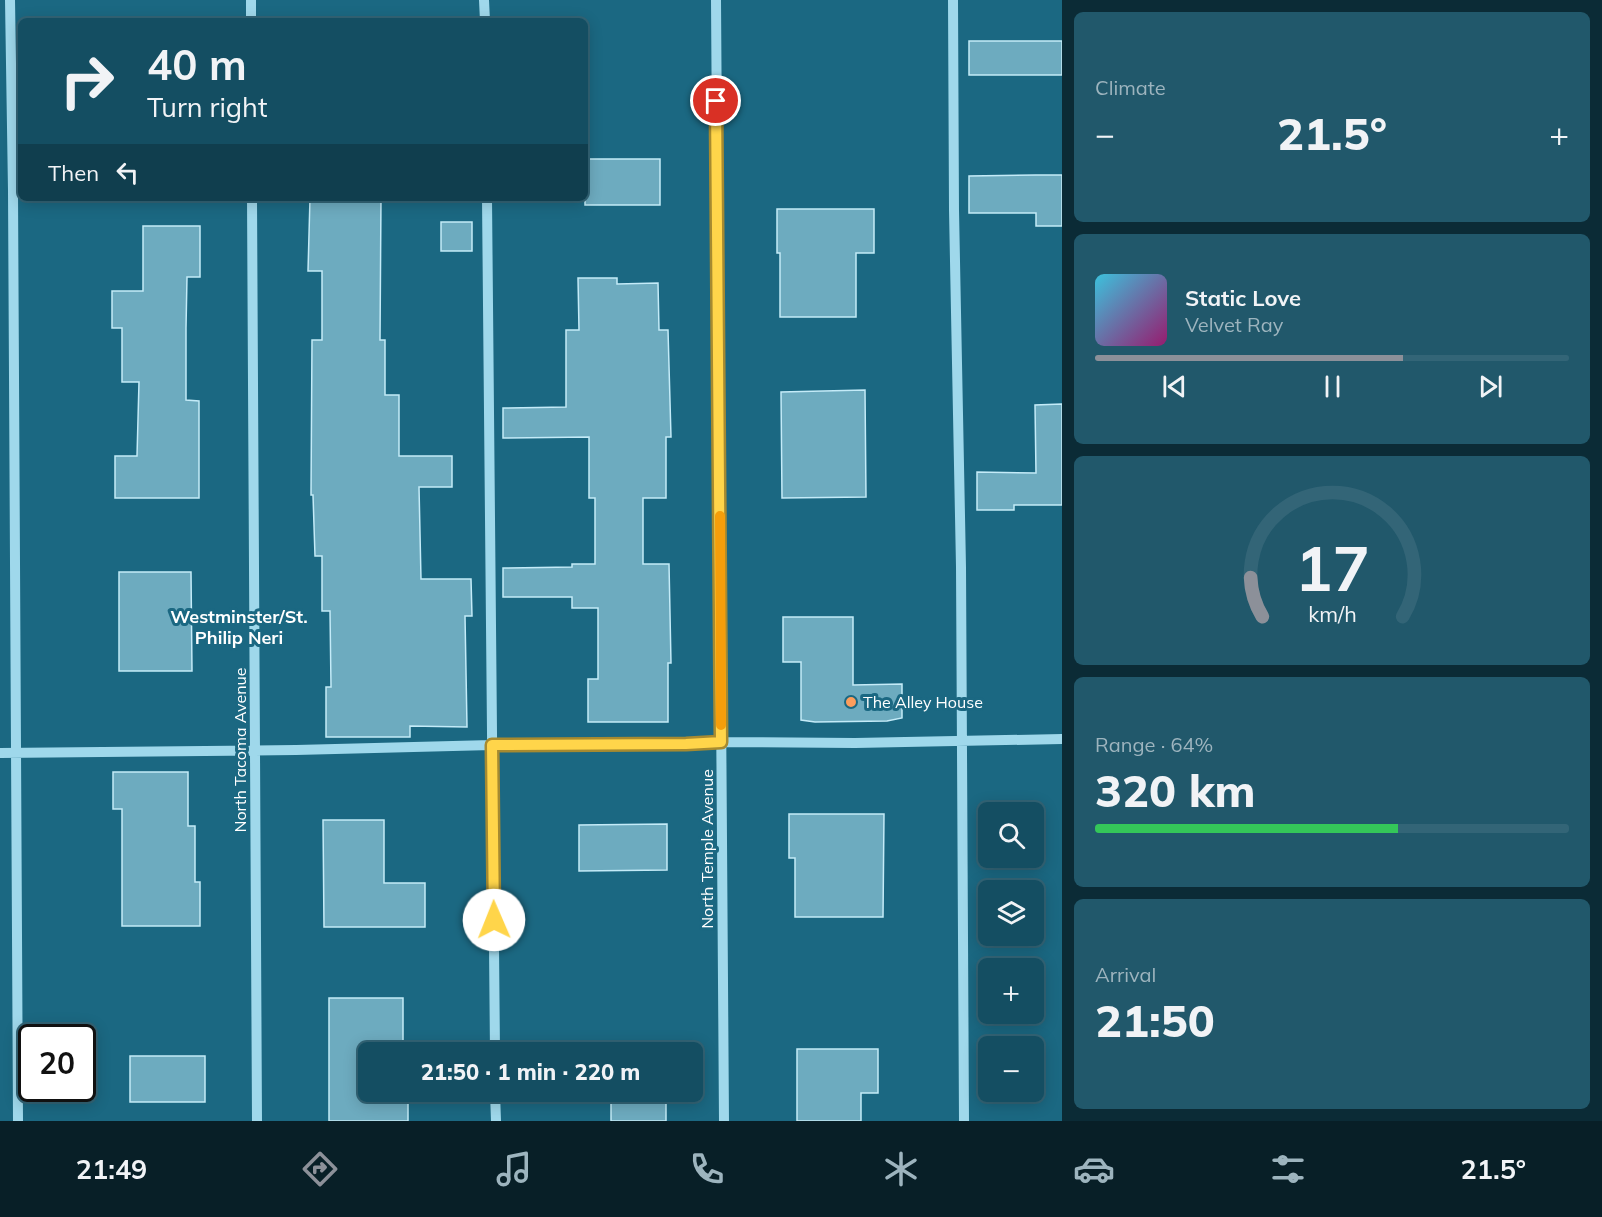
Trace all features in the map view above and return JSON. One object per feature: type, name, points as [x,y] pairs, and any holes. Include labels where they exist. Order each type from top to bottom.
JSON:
[{"type":"street","points":[[10,0],[18,1121]]},
{"type":"street","points":[[251,0],[251,18]]},
{"type":"street","points":[[484,0],[485,18]]},
{"type":"street","name":"North Temple Avenue","points":[[716,0],[724,1121]]},
{"type":"street","points":[[953,0],[964,1121]]},
{"type":"street","name":"North Tacoma Avenue","points":[[252,201],[257,1121]]},
{"type":"street","points":[[487,201],[495,1042]]},
{"type":"street","points":[[0,753],[1062,739]]},
{"type":"street","points":[[495,1102],[496,1121]]},
{"type":"building","points":[[969,41],[1062,41],[1062,75],[969,75]]},
{"type":"building","points":[[588,159],[660,159],[660,205],[585,205],[585,201],[588,201]]},
{"type":"building","points":[[1062,175],[1062,226],[1036,226],[1036,213],[969,213],[969,176]]},
{"type":"building","points":[[310,201],[381,201],[380,340],[385,340],[385,395],[399,395],[399,456],[452,456],[452,487],[419,487],[421,579],[471,579],[472,616],[465,616],[467,727],[410,726],[410,737],[326,737],[326,687],[331,687],[330,611],[322,611],[322,556],[315,556],[313,495],[311,495],[312,340],[322,340],[322,271],[308,271]]},
{"type":"building","points":[[777,209],[874,209],[874,253],[856,253],[856,317],[780,317]]},
{"type":"building","points":[[441,222],[472,222],[472,251],[441,251]]},
{"type":"building","points":[[143,226],[200,226],[200,277],[187,277],[186,328],[186,400],[199,401],[199,498],[115,498],[115,456],[137,456],[139,382],[122,382],[122,328],[112,328],[112,291],[143,291]]},
{"type":"building","points":[[578,278],[617,278],[617,284],[658,283],[659,330],[668,330],[671,437],[666,437],[666,498],[643,498],[643,564],[669,564],[671,663],[668,663],[668,722],[588,722],[588,679],[598,679],[598,608],[572,608],[572,597],[503,597],[503,568],[572,567],[572,564],[595,564],[595,498],[589,498],[589,437],[503,438],[503,408],[566,407],[566,330],[579,330]]},
{"type":"building","points":[[865,390],[866,497],[782,498],[781,392]]},
{"type":"building","points":[[1062,404],[1062,505],[1014,505],[1014,510],[977,510],[977,472],[1036,473],[1035,405]]},
{"type":"building","points":[[119,572],[191,572],[192,671],[119,671]]},
{"type":"building","points":[[783,617],[853,617],[853,685],[902,684],[902,718],[887,721],[815,722],[801,720],[801,662],[783,662]]},
{"type":"building","points":[[113,772],[188,772],[188,826],[195,826],[195,882],[200,882],[200,926],[122,926],[122,809],[113,809]]},
{"type":"building","points":[[789,814],[884,814],[883,917],[795,917],[795,858],[789,858]]},
{"type":"building","points":[[323,820],[384,820],[384,883],[425,883],[425,927],[324,927]]},
{"type":"building","points":[[667,824],[667,870],[579,871],[579,825]]},
{"type":"building","points":[[329,998],[403,998],[403,1042],[358,1042],[358,1102],[408,1102],[408,1121],[329,1121]]},
{"type":"building","points":[[797,1049],[878,1049],[878,1093],[861,1093],[861,1121],[797,1121]]},
{"type":"building","points":[[130,1056],[205,1056],[205,1102],[130,1102]]},
{"type":"building","points":[[611,1102],[666,1102],[666,1121],[611,1121]]},
{"type":"slow traffic","points":[[720,516],[721,725]]},
{"type":"place","name":"The Alley House","points":[[851,702]]},
{"type":"district","name":"Westminster/St. Philip Neri","points":[[239,626]]},
{"type":"route","points":[[494,920],[492,745],[721,742],[716,101]]}]
